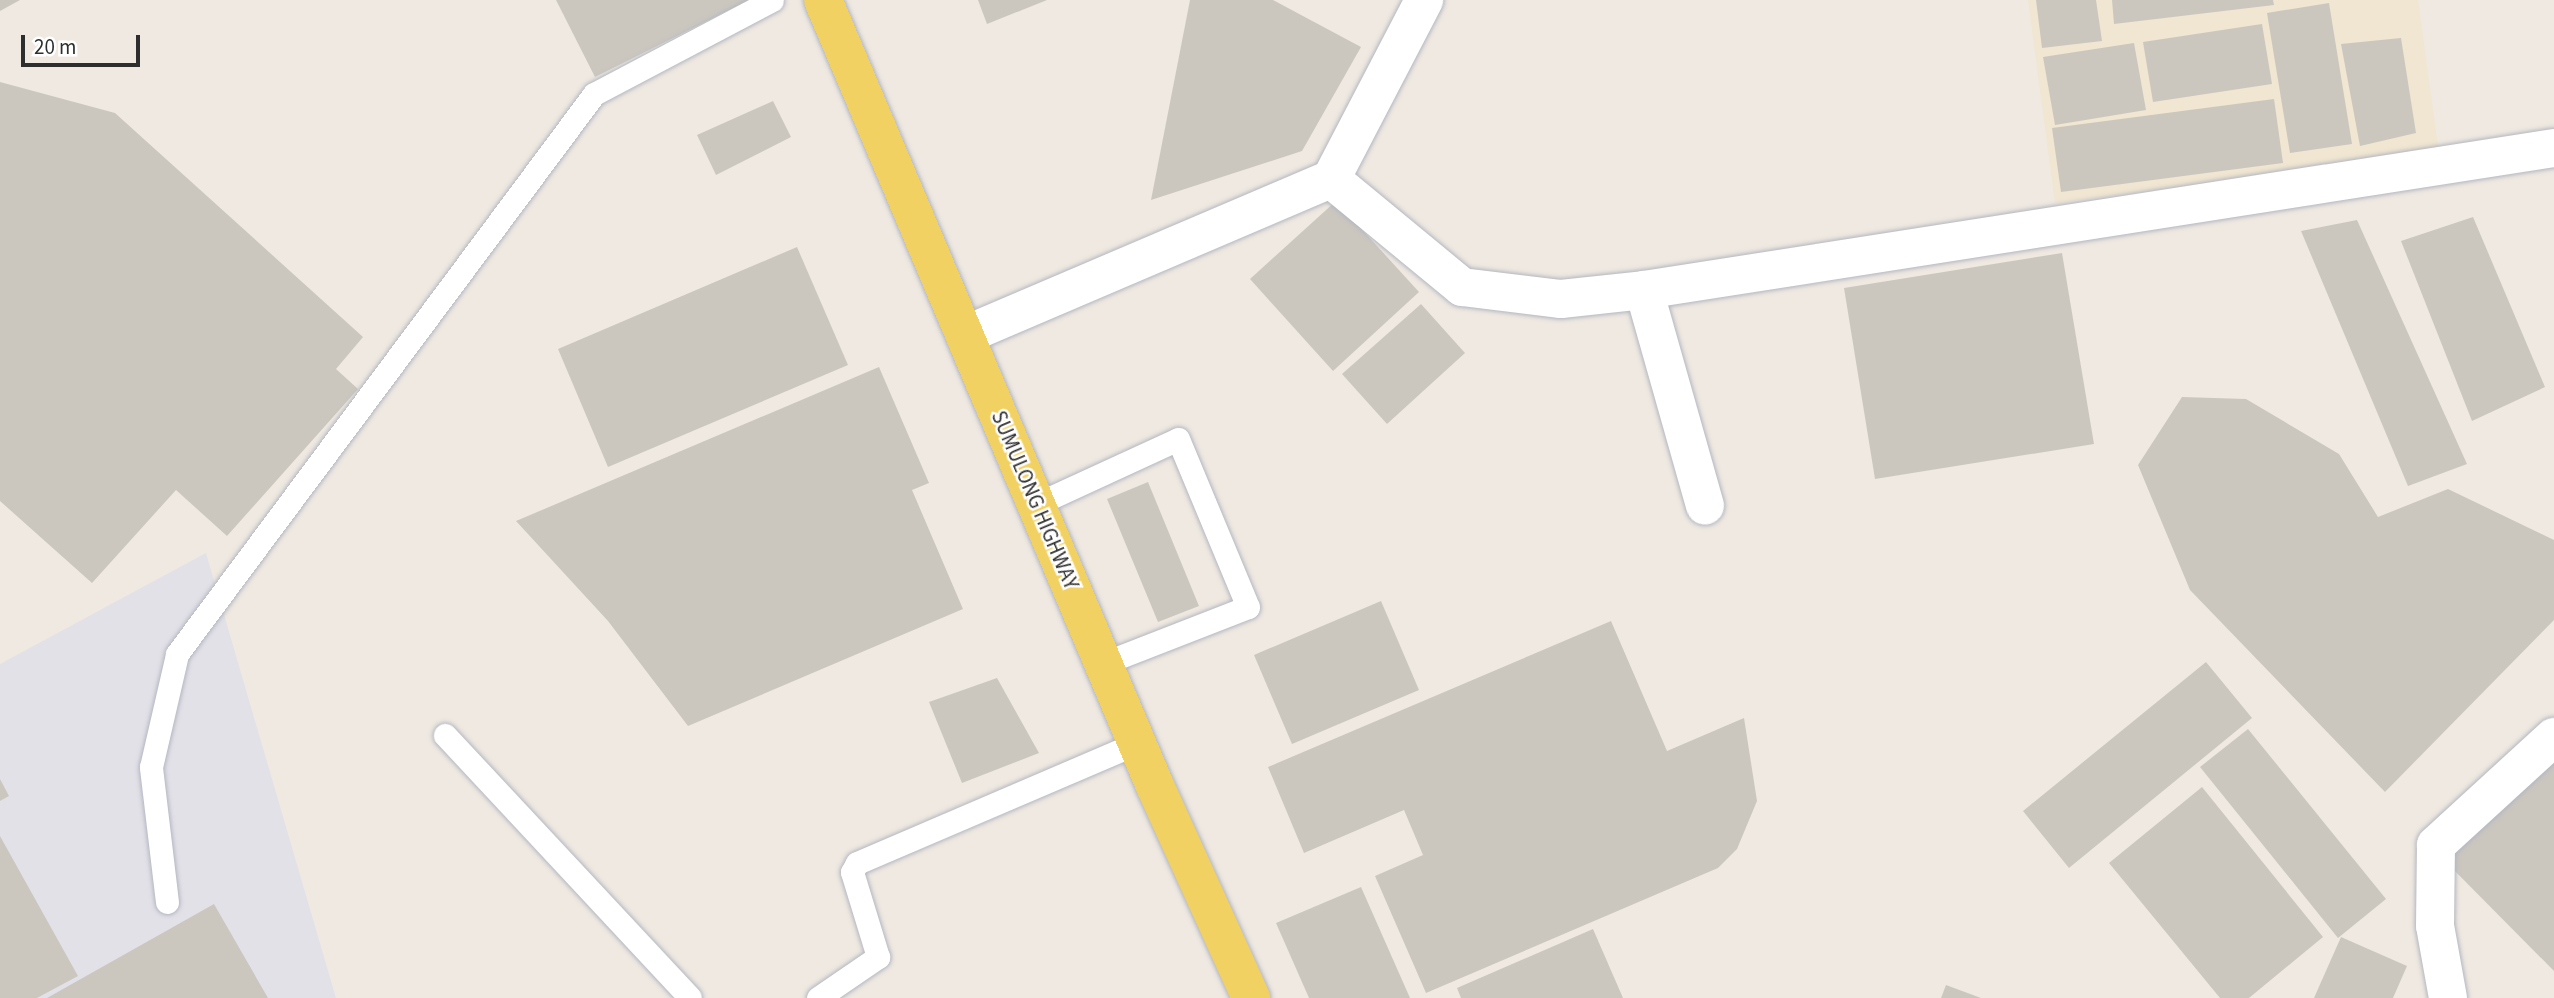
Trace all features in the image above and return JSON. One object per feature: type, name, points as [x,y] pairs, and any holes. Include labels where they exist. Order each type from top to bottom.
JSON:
[{"type":"main road","name":"SUMULONG HIGHWAY","points":[[823,0],[1137,743],[1251,998]]},
{"type":"street","points":[[965,335],[1331,179],[1424,0]]},
{"type":"street","points":[[1331,179],[1462,287],[1561,299],[1644,290],[2554,148]]},
{"type":"street","points":[[1644,290],[1705,506]]},
{"type":"street","points":[[2448,998],[2435,926],[2436,845],[2554,737]]},
{"type":"lane","points":[[167,902],[151,766],[177,654],[594,94],[772,0]]},
{"type":"lane","points":[[1037,504],[1178,439],[1248,607],[1104,663]]},
{"type":"lane","points":[[445,735],[690,998]]},
{"type":"lane","points":[[818,998],[878,957],[852,872],[856,863],[1137,743]]},
{"type":"shaded area","points":[[2028,0],[2418,0],[2439,154],[2055,203]]},
{"type":"shaded area","points":[[206,553],[336,998],[0,998],[0,664]]},
{"type":"building","points":[[0,0],[20,0],[0,11]]},
{"type":"building","points":[[556,0],[749,0],[595,77]]},
{"type":"building","points":[[978,0],[1047,0],[987,24]]},
{"type":"building","points":[[1190,0],[1273,0],[1361,47],[1302,151],[1151,200]]},
{"type":"building","points":[[2036,0],[2096,0],[2102,41],[2042,48]]},
{"type":"building","points":[[2112,0],[2273,0],[2274,5],[2114,24]]},
{"type":"building","points":[[2329,3],[2352,144],[2290,153],[2267,13]]},
{"type":"building","points":[[2262,24],[2272,84],[2153,102],[2143,42]]},
{"type":"building","points":[[2401,38],[2416,133],[2360,146],[2341,44]]},
{"type":"building","points":[[2134,43],[2146,110],[2055,125],[2043,57]]},
{"type":"building","points":[[0,82],[115,113],[363,337],[336,369],[358,389],[227,536],[176,490],[92,583],[0,501]]},
{"type":"building","points":[[2274,99],[2283,163],[2061,192],[2052,128]]},
{"type":"building","points":[[773,101],[791,137],[716,175],[697,135]]},
{"type":"building","points":[[1336,201],[1419,292],[1333,371],[1250,279]]},
{"type":"building","points":[[2473,217],[2545,387],[2472,421],[2401,241]]},
{"type":"building","points":[[2357,220],[2467,464],[2408,486],[2301,231]]},
{"type":"building","points":[[797,247],[848,365],[608,467],[558,349]]},
{"type":"building","points":[[2062,253],[2094,444],[1875,479],[1844,288]]},
{"type":"building","points":[[1421,304],[1465,353],[1387,424],[1342,374]]},
{"type":"building","points":[[879,367],[929,483],[912,490],[963,609],[688,726],[608,621],[516,521]]},
{"type":"building","points":[[2182,397],[2246,399],[2339,454],[2378,517],[2448,489],[2554,540],[2554,620],[2385,792],[2190,590],[2138,465]]},
{"type":"building","points":[[1148,482],[1199,606],[1158,622],[1107,499]]},
{"type":"building","points":[[1381,601],[1419,690],[1292,744],[1254,655]]},
{"type":"building","points":[[1611,621],[1667,751],[1744,718],[1757,801],[1737,849],[1718,868],[1426,993],[1375,876],[1423,855],[1404,810],[1304,853],[1268,767]]},
{"type":"building","points":[[2206,662],[2252,718],[2069,868],[2023,811]]},
{"type":"building","points":[[997,678],[1039,753],[962,783],[929,702]]},
{"type":"building","points":[[2248,729],[2386,899],[2338,938],[2200,767]]},
{"type":"building","points":[[2554,756],[2554,971],[2446,862]]},
{"type":"building","points":[[0,779],[9,796],[0,801]]},
{"type":"building","points":[[2202,787],[2323,937],[2249,998],[2220,998],[2109,863]]},
{"type":"building","points":[[0,836],[78,976],[37,998],[0,998]]},
{"type":"building","points":[[1361,887],[1410,998],[1309,998],[1276,923]]},
{"type":"building","points":[[214,904],[268,998],[47,998]]},
{"type":"building","points":[[1593,929],[1623,998],[1461,998],[1457,988]]},
{"type":"building","points":[[2341,937],[2407,966],[2393,998],[2314,998]]},
{"type":"building","points":[[1946,985],[1981,998],[1941,998]]}]
